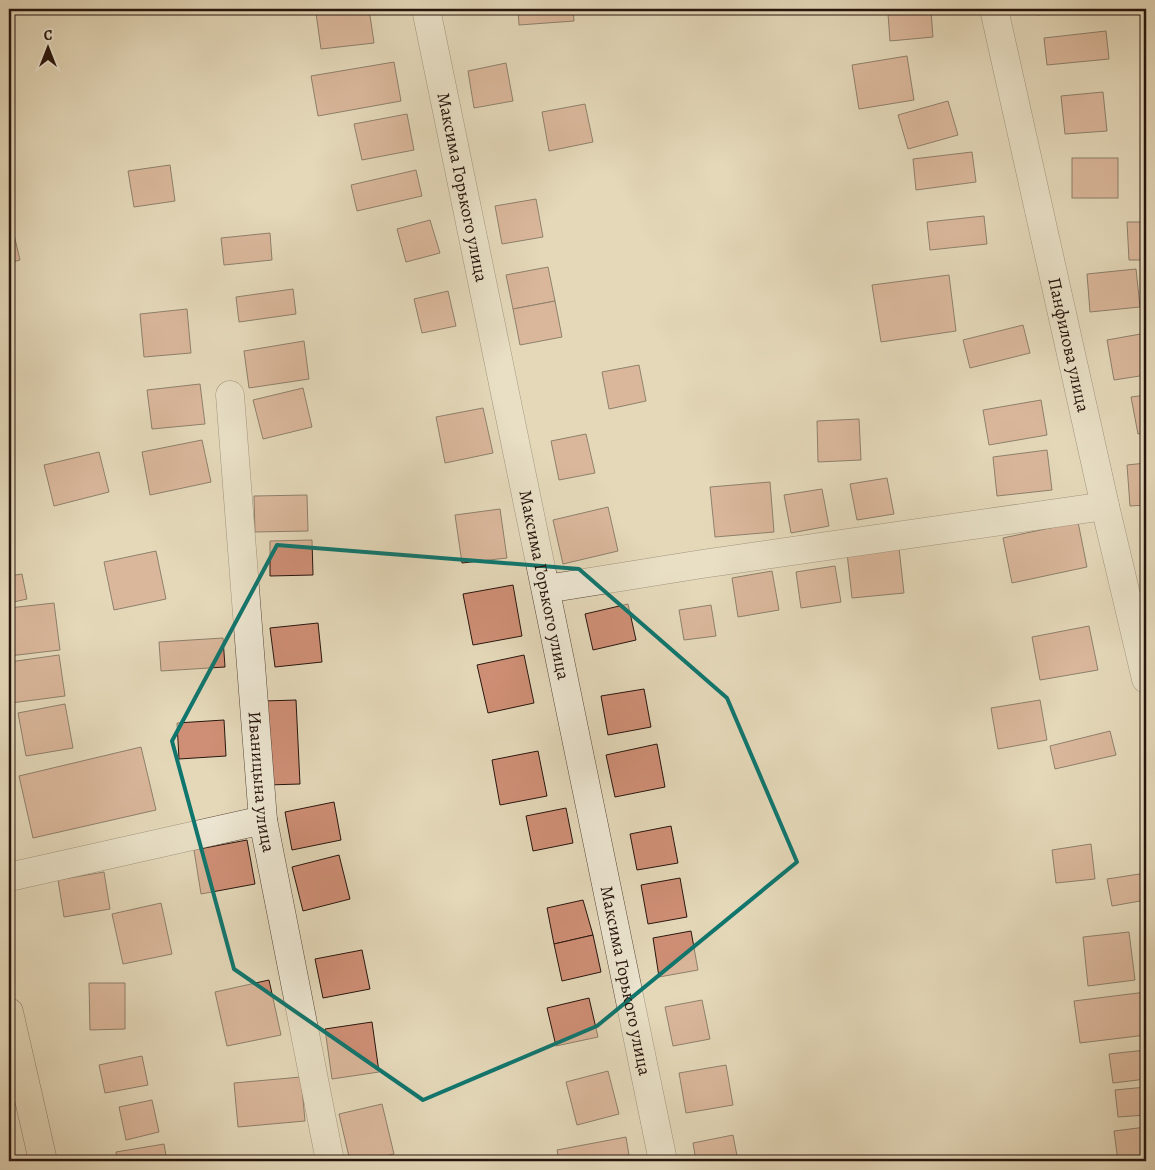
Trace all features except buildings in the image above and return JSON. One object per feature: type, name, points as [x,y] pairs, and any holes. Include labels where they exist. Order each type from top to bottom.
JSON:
[{"type":"main road","points":[[9,1012],[43,1161]]},
{"type":"street","name":"Максима Горького улица","points":[[426,9],[663,1161]]},
{"type":"street","name":"Панфилова улица","points":[[994,9],[1105,506],[1146,679]]},
{"type":"street","name":"Иваницына улица","points":[[230,395],[263,820],[330,1161]]},
{"type":"street","points":[[546,588],[1105,506]]},
{"type":"street","points":[[9,877],[263,820]]},
{"type":"highlighted area","points":[[277,545],[579,569],[727,698],[797,862],[597,1026],[423,1100],[234,969],[172,741]]}]
